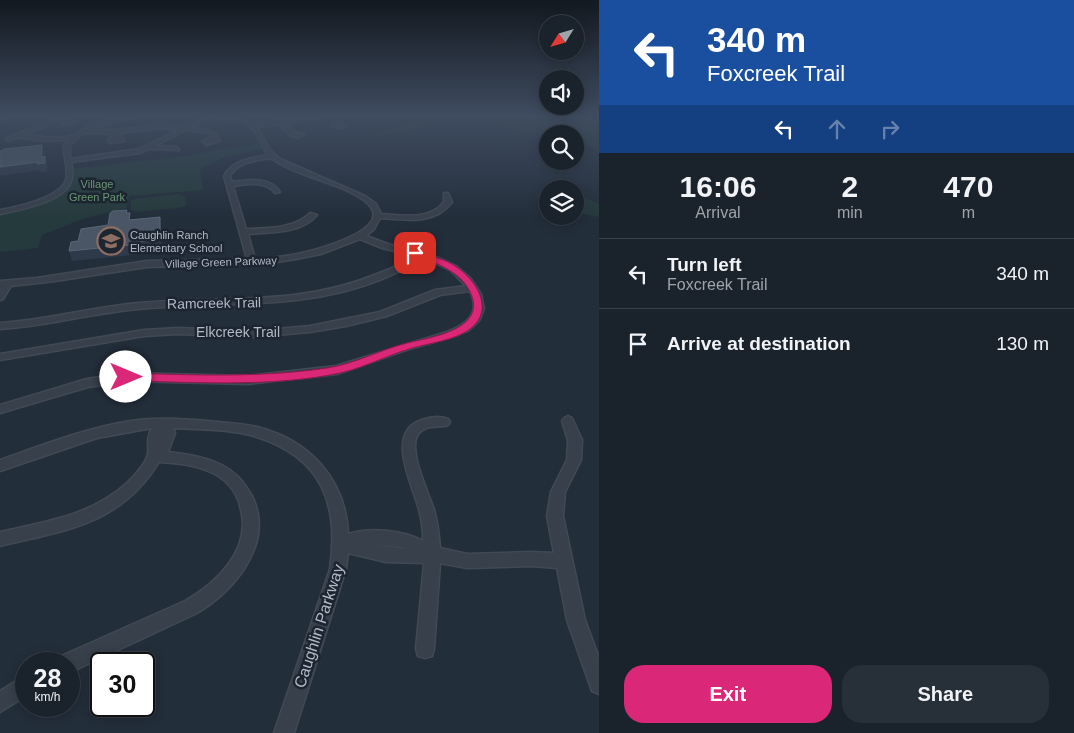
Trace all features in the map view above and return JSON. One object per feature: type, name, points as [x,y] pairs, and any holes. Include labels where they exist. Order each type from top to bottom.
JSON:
[{"type":"street","points":[[0,212],[38,202],[60,191],[69,180],[67,151]]},
{"type":"street","points":[[67,161],[138,151]]},
{"type":"street","points":[[267,151],[272,156],[294,168],[363,196],[372,204],[377,216],[407,217],[431,214],[445,208],[448,202],[446,194]]},
{"type":"street","points":[[252,263],[227,176],[232,168],[247,161],[272,156]]},
{"type":"street","points":[[229,184],[265,184],[275,188],[276,192]]},
{"type":"street","points":[[243,232],[288,228],[306,221],[313,215]]},
{"type":"street","name":"Village Green Parkway","points":[[4,284],[148,264],[252,263],[311,255],[360,236],[371,228],[377,216]]},
{"type":"street","points":[[0,410],[86,384],[126,377],[248,380],[337,370],[404,347],[451,334],[465,328],[475,319],[479,309],[478,300],[464,276],[453,268],[421,255],[385,246],[360,236]]},
{"type":"street","name":"Ramcreek Trail","points":[[0,326],[142,305],[257,302],[329,293],[363,285],[421,255]]},
{"type":"street","points":[[0,297],[4,284]]},
{"type":"street","name":"Elkcreek Trail","points":[[0,357],[144,333],[178,331],[255,334],[310,329],[383,314],[438,292],[472,288]]},
{"type":"street","points":[[568,421],[572,430],[576,451],[571,468],[558,492],[554,516],[576,620],[599,684]]},
{"type":"street","points":[[425,649],[432,554],[429,518],[413,473],[410,436],[417,427],[430,422],[444,422]]},
{"type":"street","points":[[0,539],[69,523],[103,510],[132,489],[150,467],[155,456],[166,445],[169,430],[164,423]]},
{"type":"street","name":"Caughlin Parkway","points":[[0,466],[93,434],[129,426],[164,423],[245,429],[271,436],[296,449],[317,466],[331,488],[340,514],[342,543],[338,569],[284,733]]},
{"type":"street","points":[[80,658],[193,606],[210,596],[224,583],[244,554],[251,526],[251,512],[245,496],[238,486],[228,475],[208,464],[186,459],[155,456]]},
{"type":"street","points":[[342,543],[354,550],[410,558],[432,554],[467,561],[531,559],[563,561]]},
{"type":"street","points":[[0,702],[15,692]]},
{"type":"green space","name":"Village Green Park","points":[[213,151],[251,151],[228,156],[200,169],[203,190],[129,196],[126,208],[85,218],[42,235],[38,248],[0,252],[0,214],[40,203],[60,193],[73,181],[72,169]]},
{"type":"green space","points":[[179,194],[185,197],[186,205],[184,207],[138,212],[131,210],[131,201],[135,199]]},
{"type":"green space","points":[[584,197],[599,204],[599,217],[584,214]]},
{"type":"building","points":[[0,151],[41,151],[41,157],[45,156],[45,163],[37,164],[38,162],[0,167]]},
{"type":"building","points":[[127,210],[126,213],[130,213],[129,220],[160,217],[160,238],[140,242],[140,244],[69,251],[71,242],[78,241],[81,229],[108,225],[110,213]]},
{"type":"place","name":"Caughlin Ranch Elementary School","points":[[111,241]]},
{"type":"route","points":[[126,377],[248,380],[330,372],[404,347],[458,332],[465,328],[478,314],[479,304],[476,294],[464,276],[453,268],[415,253]]}]
